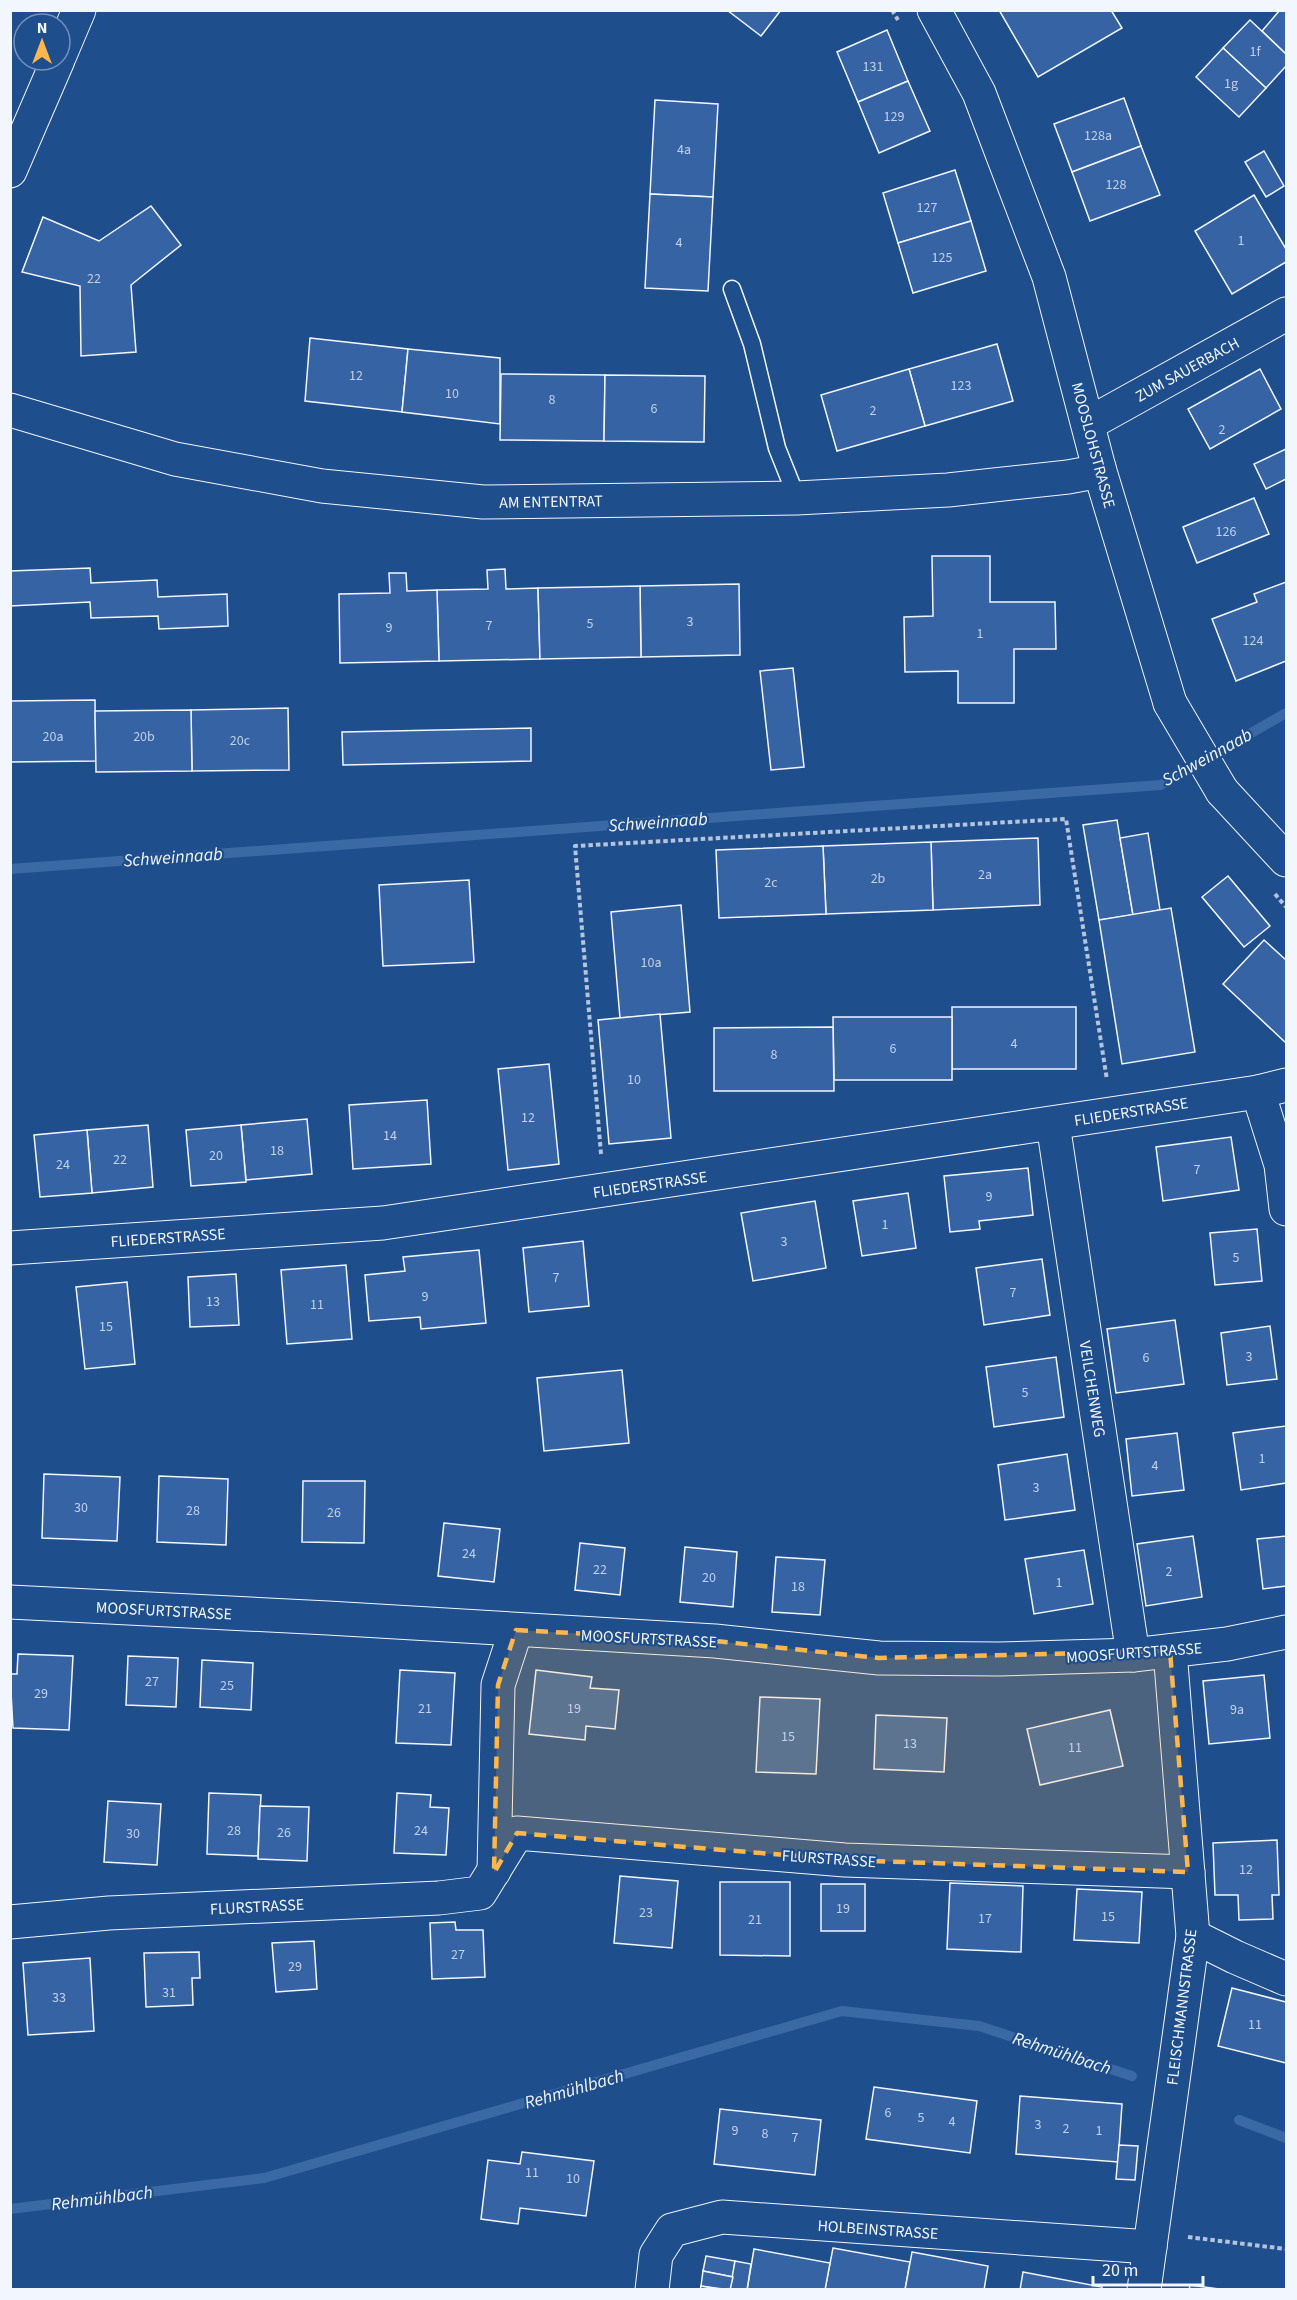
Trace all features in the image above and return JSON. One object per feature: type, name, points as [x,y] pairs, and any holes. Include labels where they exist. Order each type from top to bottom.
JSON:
[{"type":"street","points":[[72,27],[79,10]]},
{"type":"street","name":"MOOSLOHSTRASSE","points":[[934,10],[979,93],[1049,277],[1099,468],[1170,702],[1222,790],[1287,860]]},
{"type":"street","points":[[10,171],[53,72]]},
{"type":"street","name":"ZUM SAUERBACH","points":[[1088,424],[1287,314]]},
{"type":"street","name":"AM ENTENTRAT","points":[[10,410],[175,459],[322,486],[483,502],[797,498],[948,490],[1068,477],[1095,472],[1099,468]]},
{"type":"street","points":[[1272,1089],[1287,1209]]},
{"type":"street","name":"FLIEDERSTRASSE","points":[[10,1248],[383,1223],[1053,1124],[1272,1089]]},
{"type":"street","name":"VEILCHENWEG","points":[[1053,1124],[1133,1654]]},
{"type":"street","name":"MOOSFURTSTRASSE","points":[[10,1602],[715,1641],[879,1658],[999,1659],[1133,1654],[1227,1644],[1287,1632]]},
{"type":"street","points":[[494,1873],[498,1684],[516,1630]]},
{"type":"street","name":"FLEISCHMANNSTRASSE","points":[[1144,2289],[1193,1936],[1170,1651]]},
{"type":"street","name":"FLURSTRASSE","points":[[10,1922],[110,1913],[439,1898],[480,1893],[517,1833],[845,1860],[1188,1872]]},
{"type":"street","points":[[1193,1936],[1287,1979]]},
{"type":"street","name":"HOLBEINSTRASSE","points":[[652,2289],[656,2255],[672,2230],[722,2217],[1150,2247]]},
{"type":"lane","points":[[732,289],[752,344],[777,448],[797,498]]},
{"type":"path","points":[[892,10],[904,29]]},
{"type":"path","points":[[604,1191],[574,846],[1066,819],[1113,1114]]},
{"type":"path","points":[[1150,2247],[1179,2236],[1287,2249]]},
{"type":"highlighted area","points":[[516,1630],[715,1641],[879,1658],[1170,1651],[1188,1872],[845,1860],[517,1833],[494,1873],[498,1685]]},
{"type":"building","points":[[727,10],[781,10],[761,36]]},
{"type":"building","points":[[999,10],[1111,10],[1122,28],[1038,77]]},
{"type":"building","points":[[1280,10],[1286,10],[1286,54],[1262,31]]},
{"type":"building","points":[[1250,20],[1286,54],[1286,66],[1266,88],[1223,48]]},
{"type":"building","points":[[887,30],[908,81],[858,102],[837,52]]},
{"type":"building","points":[[1223,48],[1266,88],[1239,117],[1196,77]]},
{"type":"building","points":[[908,81],[930,131],[879,153],[858,102]]},
{"type":"building","points":[[1124,98],[1141,146],[1072,172],[1054,124]]},
{"type":"building","points":[[655,100],[718,104],[713,197],[650,194]]},
{"type":"building","points":[[1141,146],[1160,195],[1090,221],[1072,172]]},
{"type":"building","points":[[1264,151],[1284,186],[1266,197],[1245,162]]},
{"type":"building","points":[[955,170],[971,221],[898,243],[883,193]]},
{"type":"building","points":[[650,194],[713,197],[708,291],[645,288]]},
{"type":"building","points":[[1254,195],[1286,249],[1286,262],[1232,294],[1195,231]]},
{"type":"building","points":[[151,206],[181,245],[131,285],[136,352],[81,356],[80,286],[22,272],[43,217],[99,241]]},
{"type":"building","points":[[971,221],[986,271],[913,293],[898,243]]},
{"type":"building","points":[[310,338],[408,349],[402,412],[305,401]]},
{"type":"building","points":[[997,344],[1013,401],[925,426],[909,369]]},
{"type":"building","points":[[408,349],[500,358],[500,424],[402,412]]},
{"type":"building","points":[[909,369],[925,426],[837,451],[821,395]]},
{"type":"building","points":[[1260,369],[1281,409],[1210,449],[1188,409]]},
{"type":"building","points":[[501,374],[605,375],[604,441],[500,440]]},
{"type":"building","points":[[605,375],[705,376],[704,442],[604,441]]},
{"type":"building","points":[[1286,449],[1286,479],[1266,489],[1254,464]]},
{"type":"building","points":[[1254,498],[1269,534],[1197,563],[1183,527]]},
{"type":"building","points":[[932,556],[990,556],[990,602],[1055,602],[1056,649],[1014,649],[1014,703],[958,703],[958,671],[905,672],[904,617],[933,616]]},
{"type":"building","points":[[90,568],[91,583],[157,580],[158,597],[227,594],[228,626],[159,629],[158,616],[91,618],[90,602],[10,606],[10,571]]},
{"type":"building","points":[[505,569],[506,589],[538,588],[540,659],[439,661],[437,590],[488,589],[487,570]]},
{"type":"building","points":[[389,573],[406,573],[407,591],[437,590],[439,661],[340,663],[339,594],[390,593]]},
{"type":"building","points":[[1286,582],[1286,661],[1236,681],[1212,619],[1257,602],[1254,594]]},
{"type":"building","points":[[739,584],[740,655],[641,657],[640,586]]},
{"type":"building","points":[[640,586],[641,657],[540,659],[538,588]]},
{"type":"building","points":[[793,668],[804,767],[771,770],[760,671]]},
{"type":"building","points":[[95,700],[96,761],[10,762],[10,701]]},
{"type":"building","points":[[288,708],[289,770],[192,771],[191,710]]},
{"type":"building","points":[[191,710],[192,771],[96,772],[95,711]]},
{"type":"building","points":[[531,728],[531,761],[343,765],[342,732]]},
{"type":"building","points":[[1117,820],[1133,915],[1099,920],[1083,825]]},
{"type":"building","points":[[1148,833],[1160,910],[1133,915],[1120,838]]},
{"type":"building","points":[[1038,838],[1040,905],[933,910],[931,842]]},
{"type":"building","points":[[931,842],[933,910],[826,914],[823,846]]},
{"type":"building","points":[[823,846],[826,914],[719,918],[716,850]]},
{"type":"building","points":[[1228,876],[1270,926],[1244,947],[1202,897]]},
{"type":"building","points":[[469,880],[474,962],[383,966],[379,885]]},
{"type":"building","points":[[681,905],[690,1012],[620,1018],[611,912]]},
{"type":"building","points":[[1171,908],[1195,1052],[1122,1064],[1099,920]]},
{"type":"building","points":[[1264,940],[1286,960],[1286,1043],[1223,984]]},
{"type":"building","points":[[952,1007],[1076,1007],[1076,1069],[952,1069]]},
{"type":"building","points":[[660,1014],[671,1138],[609,1144],[598,1020]]},
{"type":"building","points":[[833,1017],[952,1017],[952,1080],[834,1080]]},
{"type":"building","points":[[833,1027],[834,1091],[714,1091],[714,1028]]},
{"type":"building","points":[[549,1064],[559,1164],[508,1170],[498,1069]]},
{"type":"building","points":[[427,1100],[431,1164],[353,1169],[349,1105]]},
{"type":"building","points":[[307,1119],[312,1174],[246,1180],[241,1125]]},
{"type":"building","points":[[148,1125],[153,1187],[92,1193],[87,1130]]},
{"type":"building","points":[[241,1125],[246,1182],[191,1186],[186,1130]]},
{"type":"building","points":[[87,1130],[92,1193],[40,1197],[34,1135]]},
{"type":"building","points":[[1231,1137],[1239,1190],[1163,1201],[1156,1147]]},
{"type":"building","points":[[1028,1168],[1033,1215],[979,1221],[980,1229],[950,1232],[944,1176]]},
{"type":"building","points":[[908,1193],[916,1248],[862,1256],[853,1201]]},
{"type":"building","points":[[815,1201],[826,1268],[753,1281],[741,1213]]},
{"type":"building","points":[[1257,1229],[1262,1281],[1215,1285],[1210,1233]]},
{"type":"building","points":[[583,1241],[589,1306],[529,1312],[523,1248]]},
{"type":"building","points":[[479,1250],[486,1323],[421,1329],[420,1317],[369,1321],[365,1275],[405,1271],[403,1257]]},
{"type":"building","points":[[1042,1259],[1050,1315],[984,1325],[976,1268]]},
{"type":"building","points":[[346,1265],[352,1339],[287,1344],[281,1270]]},
{"type":"building","points":[[236,1274],[239,1325],[190,1327],[188,1277]]},
{"type":"building","points":[[127,1282],[135,1364],[85,1369],[76,1287]]},
{"type":"building","points":[[1175,1320],[1184,1384],[1116,1393],[1107,1329]]},
{"type":"building","points":[[1270,1326],[1277,1379],[1227,1385],[1221,1333]]},
{"type":"building","points":[[1056,1357],[1064,1417],[994,1427],[986,1367]]},
{"type":"building","points":[[622,1370],[629,1443],[544,1451],[537,1378]]},
{"type":"building","points":[[1286,1426],[1286,1483],[1241,1490],[1233,1433]]},
{"type":"building","points":[[1177,1433],[1184,1490],[1132,1496],[1126,1439]]},
{"type":"building","points":[[1067,1454],[1075,1510],[1005,1520],[998,1465]]},
{"type":"building","points":[[44,1474],[120,1477],[117,1541],[42,1538]]},
{"type":"building","points":[[159,1476],[228,1479],[226,1545],[157,1542]]},
{"type":"building","points":[[303,1481],[365,1481],[364,1543],[302,1542]]},
{"type":"building","points":[[444,1523],[500,1529],[494,1582],[438,1576]]},
{"type":"building","points":[[1193,1536],[1202,1597],[1146,1606],[1137,1544]]},
{"type":"building","points":[[1286,1536],[1286,1586],[1263,1589],[1257,1539]]},
{"type":"building","points":[[580,1543],[625,1548],[620,1595],[575,1590]]},
{"type":"building","points":[[685,1547],[737,1552],[733,1607],[680,1602]]},
{"type":"building","points":[[1084,1550],[1093,1604],[1034,1614],[1025,1559]]},
{"type":"building","points":[[776,1557],[825,1560],[820,1615],[772,1612]]},
{"type":"building","points":[[18,1654],[73,1656],[69,1730],[13,1728],[10,1674],[17,1674]]},
{"type":"building","points":[[128,1656],[178,1658],[176,1707],[126,1705]]},
{"type":"building","points":[[202,1660],[253,1663],[251,1710],[200,1707]]},
{"type":"building","points":[[400,1670],[455,1673],[451,1745],[396,1743]]},
{"type":"building","points":[[536,1670],[592,1677],[590,1688],[619,1690],[615,1729],[586,1726],[585,1740],[529,1734]]},
{"type":"building","points":[[1264,1675],[1270,1738],[1209,1744],[1203,1681]]},
{"type":"building","points":[[760,1697],[820,1699],[816,1774],[756,1772]]},
{"type":"building","points":[[1110,1710],[1123,1766],[1040,1785],[1027,1729]]},
{"type":"building","points":[[876,1715],[947,1718],[944,1772],[874,1769]]},
{"type":"building","points":[[209,1793],[261,1795],[258,1856],[207,1854]]},
{"type":"building","points":[[397,1793],[431,1795],[430,1807],[449,1808],[446,1855],[394,1853]]},
{"type":"building","points":[[108,1801],[161,1804],[157,1865],[104,1862]]},
{"type":"building","points":[[260,1806],[309,1807],[307,1861],[258,1859]]},
{"type":"building","points":[[1277,1840],[1279,1895],[1272,1895],[1273,1919],[1239,1920],[1238,1895],[1215,1895],[1213,1843]]},
{"type":"building","points":[[620,1876],[678,1881],[672,1948],[614,1943]]},
{"type":"building","points":[[720,1882],[790,1882],[790,1956],[720,1955]]},
{"type":"building","points":[[950,1883],[1023,1886],[1021,1952],[947,1949]]},
{"type":"building","points":[[821,1884],[865,1884],[865,1931],[821,1931]]},
{"type":"building","points":[[1077,1889],[1142,1892],[1139,1943],[1074,1940]]},
{"type":"building","points":[[455,1922],[456,1930],[483,1930],[485,1977],[432,1979],[430,1923]]},
{"type":"building","points":[[314,1941],[317,1989],[276,1992],[272,1943]]},
{"type":"building","points":[[199,1952],[200,1978],[192,1978],[193,2005],[146,2007],[144,1953]]},
{"type":"building","points":[[90,1958],[94,2031],[28,2035],[23,1963]]},
{"type":"building","points":[[1232,1988],[1286,2002],[1286,2063],[1218,2046]]},
{"type":"building","points":[[874,2087],[977,2101],[970,2153],[866,2139]]},
{"type":"building","points":[[1020,2096],[1122,2104],[1118,2162],[1016,2154]]},
{"type":"building","points":[[720,2109],[821,2120],[815,2175],[714,2164]]},
{"type":"building","points":[[1119,2145],[1138,2146],[1135,2180],[1116,2179]]},
{"type":"building","points":[[522,2152],[594,2161],[586,2216],[520,2208],[518,2224],[481,2219],[488,2160],[520,2164]]},
{"type":"building","points":[[833,2248],[910,2262],[905,2290],[825,2289]]},
{"type":"building","points":[[754,2249],[830,2263],[825,2290],[747,2290]]},
{"type":"building","points":[[912,2252],[988,2266],[984,2290],[905,2290]]},
{"type":"building","points":[[706,2256],[735,2261],[733,2277],[703,2271]]},
{"type":"building","points":[[735,2261],[751,2264],[747,2290],[730,2289]]},
{"type":"building","points":[[703,2271],[733,2277],[730,2290],[701,2286]]},
{"type":"building","points":[[1023,2272],[1102,2287],[1102,2290],[1020,2290]]},
{"type":"building","points":[[1190,2285],[1226,2290],[1189,2290]]},
{"type":"building","points":[[701,2286],[723,2290],[700,2290]]},
{"type":"waterway","name":"Schweinnaab","points":[[10,869],[1161,785],[1286,713]]},
{"type":"waterway","name":"Rehmühlbach","points":[[10,2209],[264,2178],[842,2011],[979,2026],[1132,2076]]},
{"type":"waterway","name":"Rehmühlbach","points":[[1239,2120],[1286,2138]]}]
